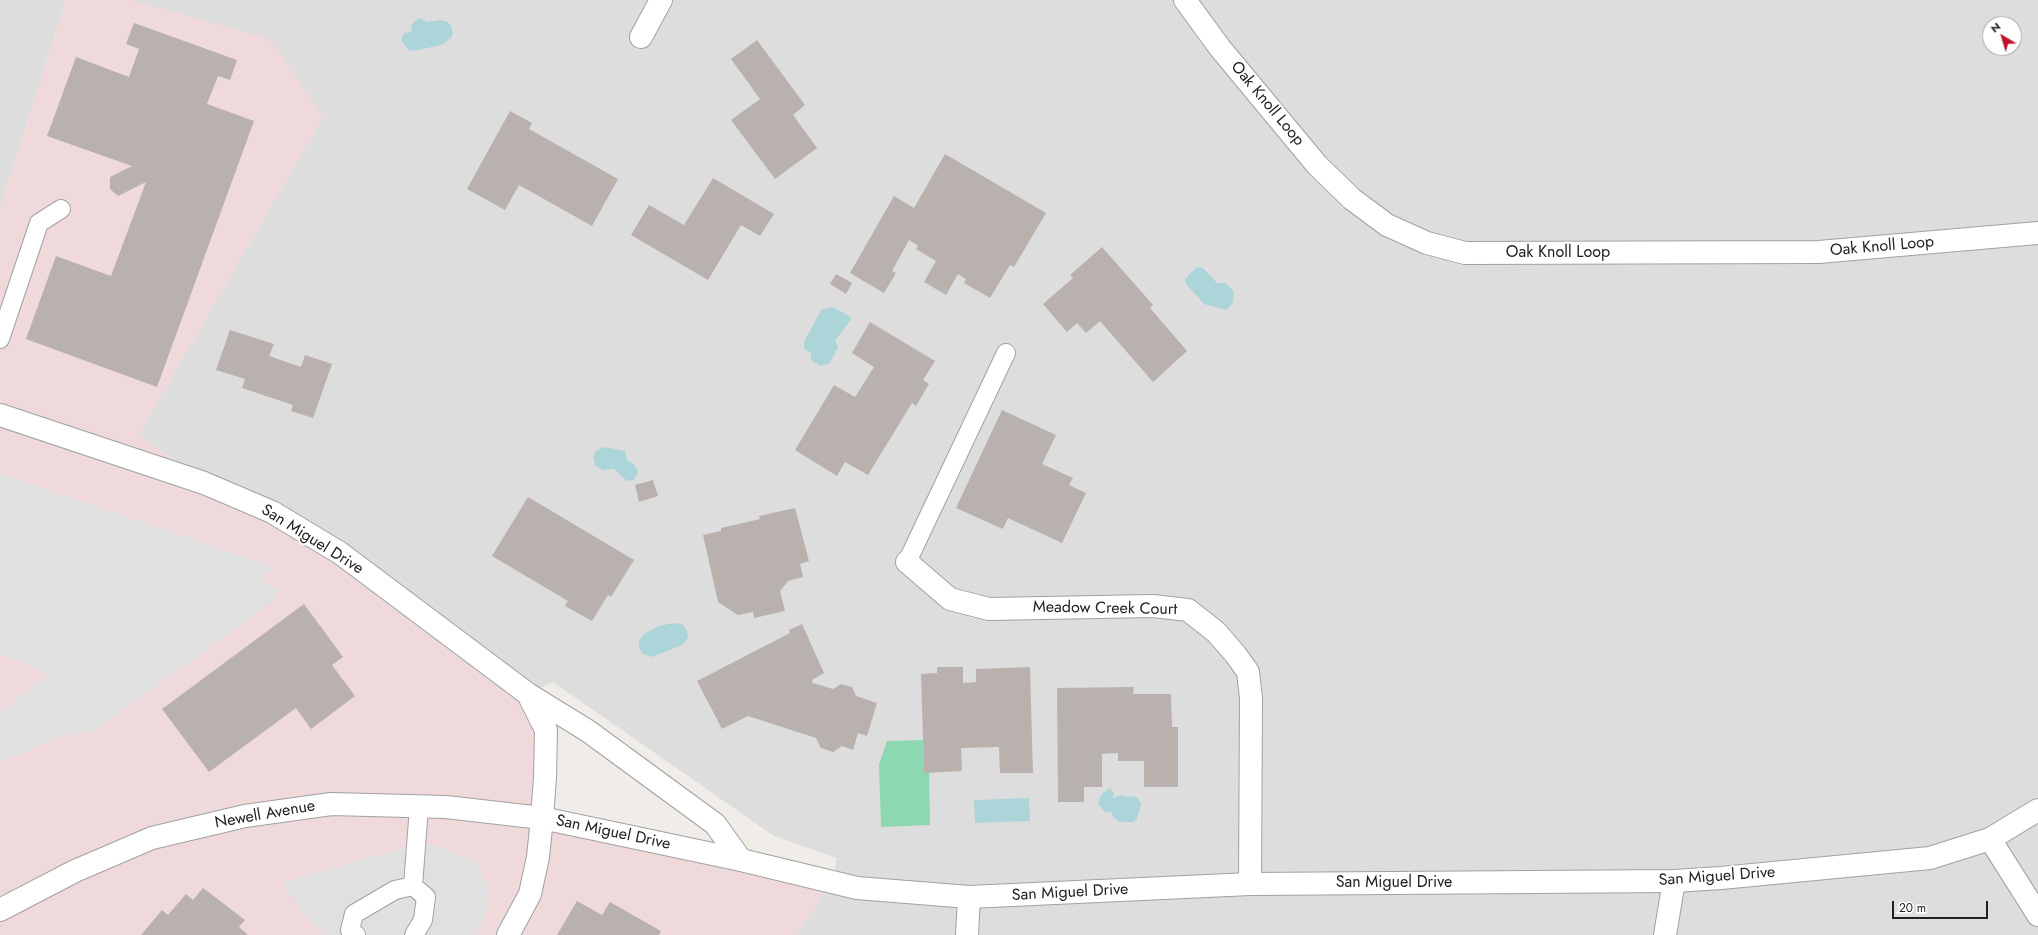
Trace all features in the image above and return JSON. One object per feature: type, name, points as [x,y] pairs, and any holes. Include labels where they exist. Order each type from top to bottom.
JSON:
[{"type":"street","points":[[641,37],[661,0]]},
{"type":"street","name":"Oak Knoll Loop","points":[[1185,0],[1220,48],[1317,165],[1352,199],[1387,225],[1434,245],[1465,253],[1819,252],[2038,234]]},
{"type":"street","name":"San Miguel Drive","points":[[0,415],[204,483],[272,512],[340,553],[528,694],[588,732],[714,824],[741,860]]},
{"type":"street","name":"Meadow Creek Court","points":[[906,562],[950,599],[989,609],[1153,606],[1188,610],[1216,632],[1236,655],[1248,672],[1251,706],[1250,884]]},
{"type":"street","name":"San Miguel Drive","points":[[528,694],[546,730],[542,818],[741,860],[857,888],[969,897],[1250,884],[1674,881],[1930,858],[1990,839],[2038,810]]},
{"type":"street","name":"Newell Avenue","points":[[2,910],[75,871],[160,836],[245,816],[331,804],[446,807],[542,818]]},
{"type":"street","points":[[508,935],[530,894],[538,857],[542,818]]},
{"type":"street","points":[[1990,839],[2038,915]]},
{"type":"street","points":[[1665,935],[1674,881]]},
{"type":"street","points":[[967,935],[969,897]]},
{"type":"lane","points":[[0,339],[39,223],[61,209]]},
{"type":"lane","points":[[906,562],[1006,353]]},
{"type":"lane","points":[[414,886],[419,807]]},
{"type":"lane","points":[[356,935],[350,930],[354,914],[395,890],[414,886]]},
{"type":"lane","points":[[414,886],[426,897],[423,920],[414,935]]},
{"type":"shaded area","points":[[0,0],[66,0],[0,208]]},
{"type":"shaded area","points":[[66,0],[132,0],[270,39],[323,117],[139,434],[204,483],[272,512],[528,694],[546,730],[542,818],[832,883],[796,935],[0,935],[0,208]]},
{"type":"shaded area","points":[[132,0],[2038,0],[2038,935],[796,935],[832,883],[837,858],[774,836],[553,682],[528,694],[204,483],[139,434],[323,117]]},
{"type":"shaded area","points":[[0,474],[275,567],[260,581],[280,590],[270,603],[96,730],[56,738],[0,763],[0,712],[50,674],[0,653]]},
{"type":"shaded area","points":[[424,842],[475,861],[490,891],[486,915],[476,935],[325,935],[303,914],[282,883]]},
{"type":"green space","points":[[923,740],[924,772],[929,772],[930,825],[881,827],[879,764],[887,741]]},
{"type":"water","points":[[419,18],[428,22],[439,20],[448,22],[453,33],[451,38],[442,45],[413,51],[409,50],[402,42],[402,37],[405,33],[412,32],[411,25]]},
{"type":"water","points":[[1197,267],[1203,268],[1217,283],[1226,283],[1234,292],[1233,303],[1226,310],[1204,304],[1186,284],[1185,279]]},
{"type":"water","points":[[833,307],[852,318],[835,341],[838,347],[830,363],[821,366],[811,360],[811,353],[804,349],[804,342],[821,310]]},
{"type":"water","points":[[604,447],[625,451],[627,460],[634,464],[638,472],[634,480],[627,481],[614,469],[603,470],[596,466],[593,459],[594,455],[596,451]]},
{"type":"water","points":[[673,623],[682,624],[687,631],[688,638],[682,645],[652,657],[643,654],[639,648],[639,641],[644,634],[659,626]]},
{"type":"water","points":[[1110,788],[1114,794],[1112,798],[1121,795],[1138,798],[1141,804],[1137,819],[1133,822],[1120,822],[1114,818],[1111,812],[1105,812],[1098,803],[1101,795]]},
{"type":"water","points":[[1029,798],[1030,821],[975,823],[974,800]]},
{"type":"building","points":[[134,23],[237,60],[230,80],[218,76],[207,104],[254,121],[157,387],[26,339],[56,256],[111,276],[146,182],[118,196],[110,189],[110,177],[132,166],[47,136],[76,57],[129,77],[139,49],[126,44]]},
{"type":"building","points":[[757,40],[805,105],[793,115],[817,148],[775,179],[731,120],[760,99],[731,59]]},
{"type":"building","points":[[510,111],[532,123],[529,129],[618,179],[592,226],[519,185],[505,210],[467,189]]},
{"type":"building","points":[[945,154],[1046,213],[1014,267],[1010,265],[990,298],[964,283],[966,279],[958,274],[946,295],[924,282],[936,261],[916,249],[918,246],[909,240],[892,271],[896,273],[884,293],[850,273],[894,196],[914,208]]},
{"type":"building","points":[[713,178],[774,214],[760,236],[741,225],[708,280],[631,235],[649,205],[684,225]]},
{"type":"building","points":[[1102,247],[1153,305],[1150,308],[1187,351],[1153,382],[1100,321],[1086,333],[1077,323],[1067,332],[1043,304],[1073,278],[1070,275]]},
{"type":"building","points":[[836,274],[852,283],[846,294],[830,284]]},
{"type":"building","points":[[870,322],[935,361],[923,380],[929,384],[916,406],[912,403],[868,475],[845,462],[837,476],[795,450],[834,385],[855,397],[874,367],[852,353]]},
{"type":"building","points":[[230,330],[274,344],[269,356],[301,367],[305,355],[332,364],[313,418],[291,411],[293,405],[242,388],[245,379],[216,370]]},
{"type":"building","points":[[1002,410],[1056,435],[1042,464],[1073,478],[1069,485],[1086,493],[1062,543],[1008,518],[1003,529],[956,508]]},
{"type":"building","points":[[653,480],[658,496],[639,502],[635,485]]},
{"type":"building","points":[[528,497],[634,560],[611,597],[608,595],[592,621],[565,606],[568,601],[492,556]]},
{"type":"building","points":[[795,508],[809,561],[800,564],[803,577],[788,581],[780,591],[785,611],[754,618],[753,612],[738,615],[718,602],[703,535],[721,531],[721,528],[760,519],[759,516]]},
{"type":"building","points":[[304,604],[343,657],[332,665],[355,696],[311,729],[296,708],[209,772],[162,709]]},
{"type":"building","points":[[802,624],[824,673],[812,680],[813,683],[833,689],[841,684],[852,687],[856,696],[877,703],[867,736],[858,733],[853,750],[842,746],[833,752],[821,748],[816,738],[748,716],[722,729],[697,681],[790,633],[789,630]]},
{"type":"building","points":[[937,667],[963,667],[963,683],[976,682],[976,669],[1030,667],[1033,773],[1000,773],[999,747],[961,748],[962,771],[924,773],[921,674],[937,673]]},
{"type":"building","points":[[1134,687],[1133,694],[1171,694],[1172,727],[1178,727],[1178,787],[1144,787],[1144,761],[1118,761],[1118,753],[1102,754],[1102,787],[1084,787],[1084,802],[1058,802],[1057,688]]},
{"type":"building","points":[[203,888],[245,920],[239,927],[248,935],[141,935],[162,910],[168,915],[186,894],[193,900]]},
{"type":"building","points":[[577,901],[602,915],[610,902],[661,931],[659,935],[557,935]]}]
